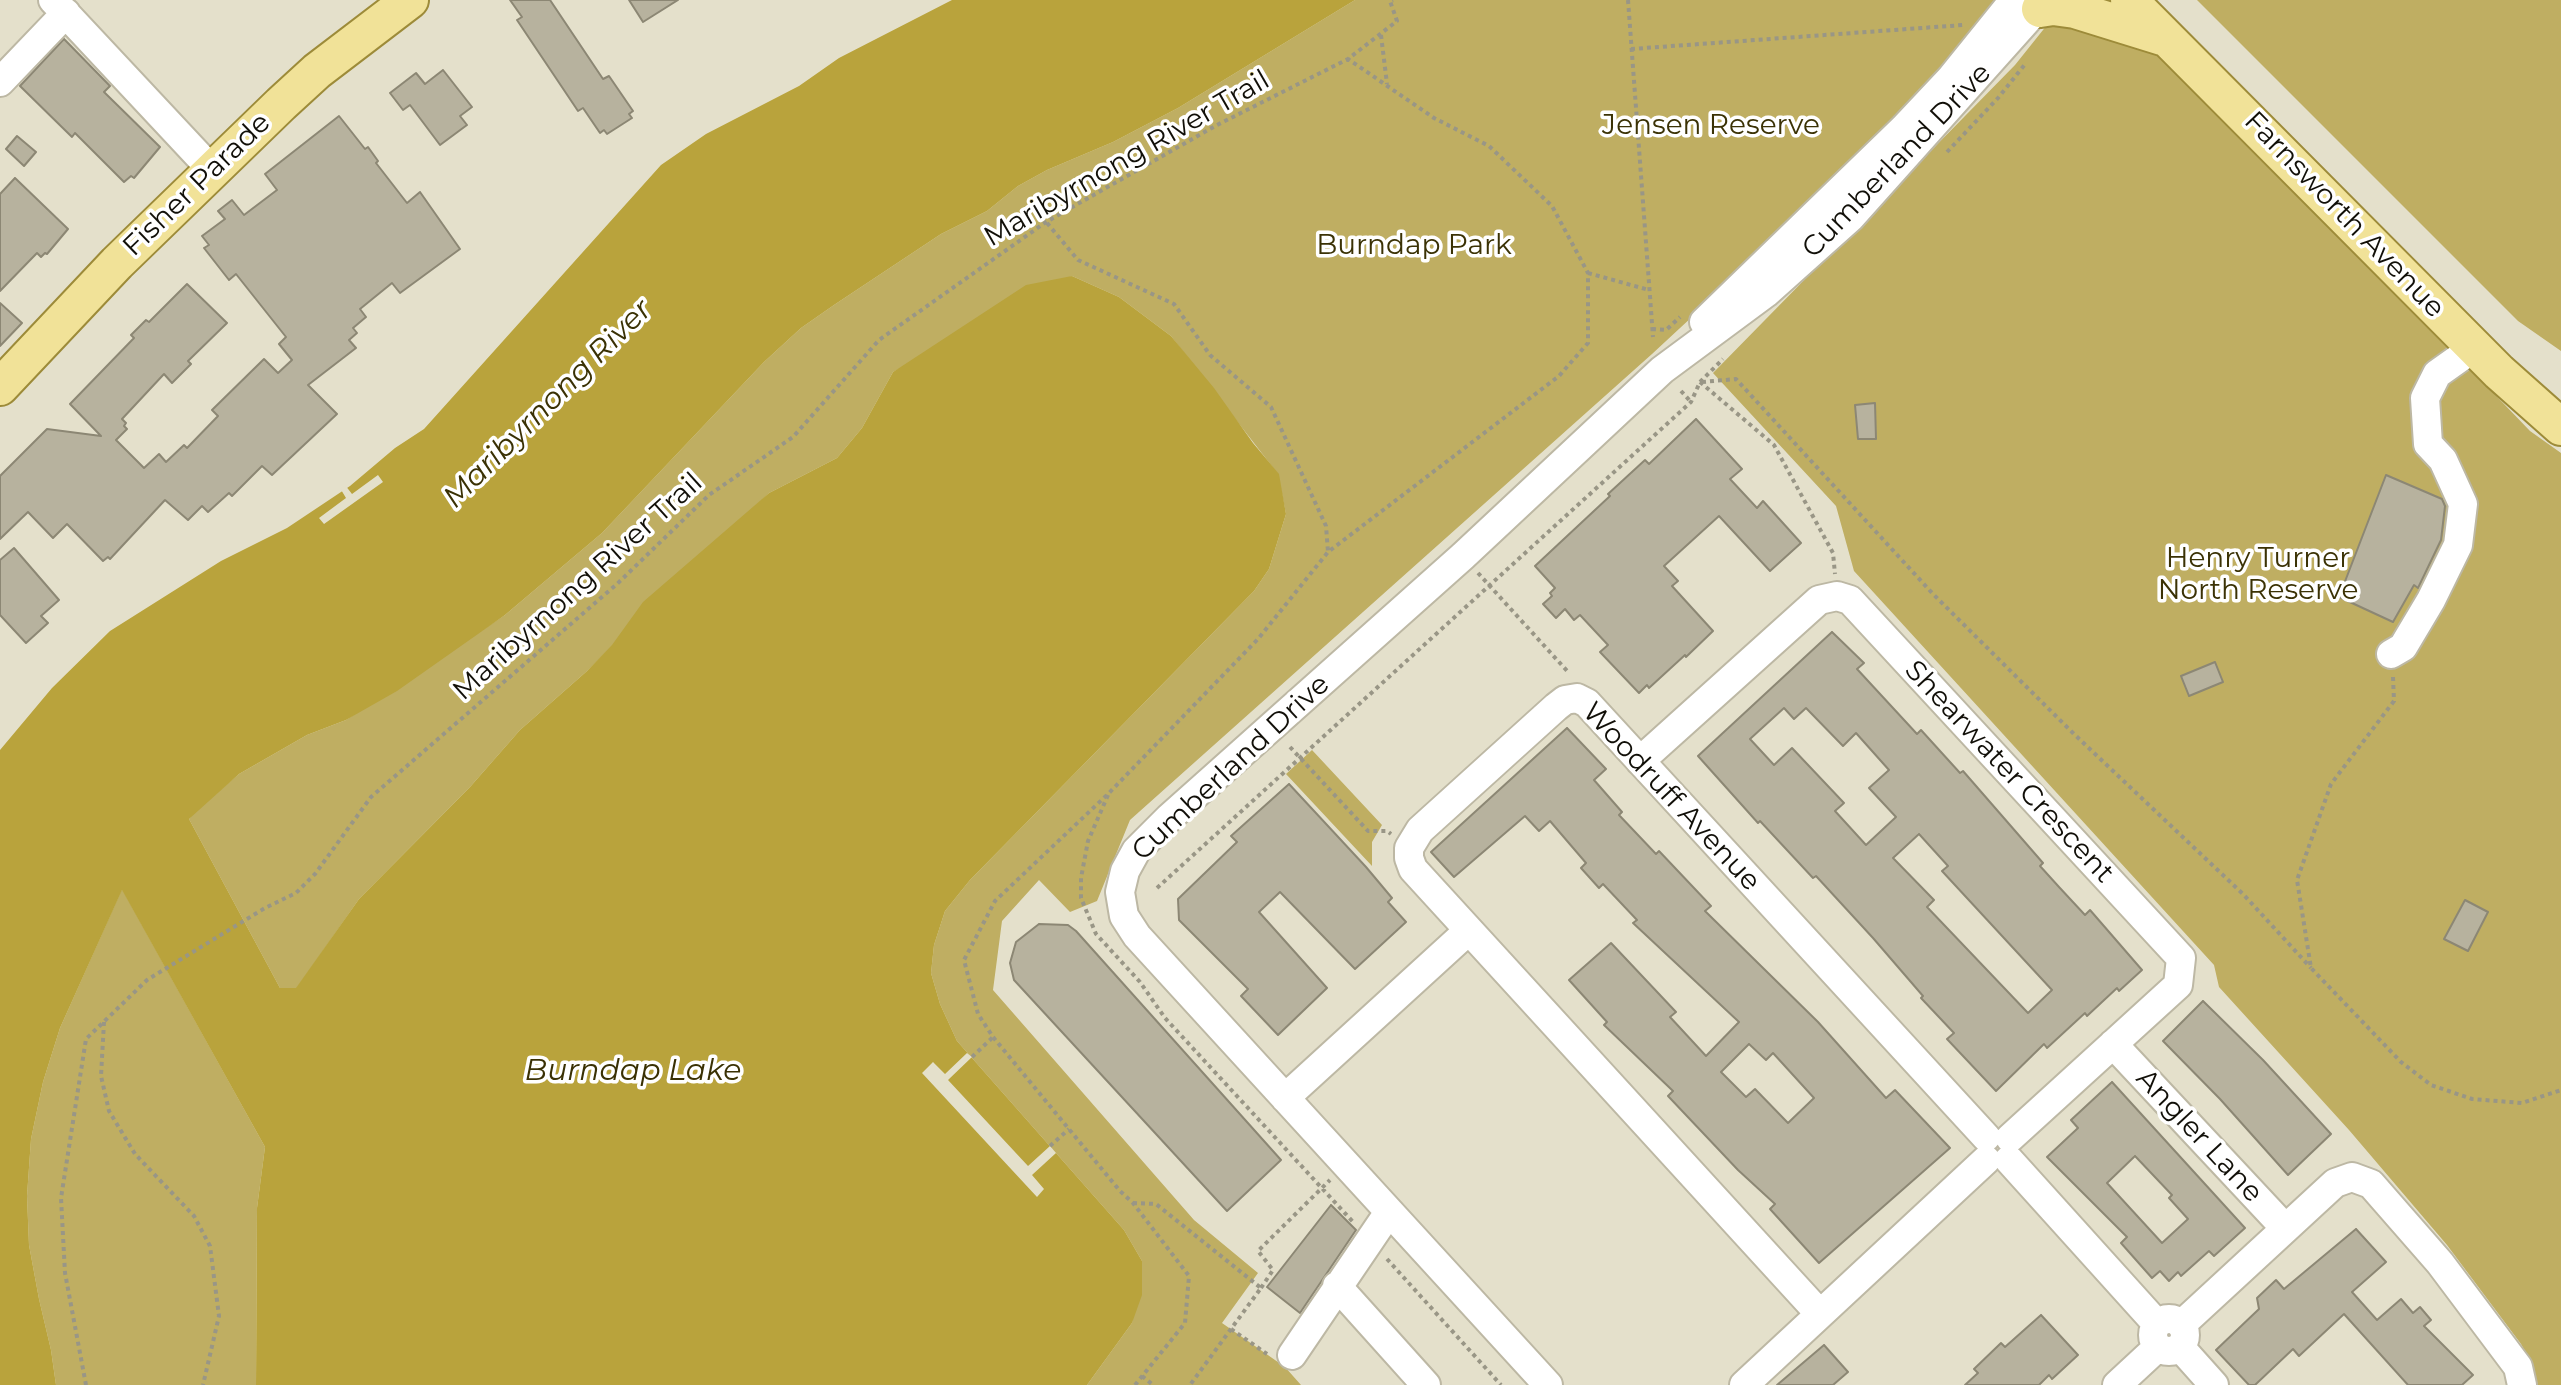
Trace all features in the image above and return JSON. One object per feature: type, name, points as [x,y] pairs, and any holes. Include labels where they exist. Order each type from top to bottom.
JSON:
[{"type":"main road","name":"Fisher Parade","points":[[0,387],[117,263],[212,170],[317,71],[410,0]]},
{"type":"main road","name":"Farnsworth Avenue","points":[[2129,0],[2475,347],[2561,427]]},
{"type":"main road","points":[[2033,3],[2075,10],[2171,40]]},
{"type":"street","name":"Cumberland Drive","points":[[1548,1385],[1137,936],[1124,916],[1120,892],[1125,871],[1136,851],[1169,818],[1463,556],[1662,370],[1766,293],[1851,217],[2033,3]]},
{"type":"street","points":[[0,82],[60,6],[212,170]]},
{"type":"street","points":[[2391,654],[2403,647],[2458,545],[2463,504],[2443,460],[2428,444],[2425,398],[2437,374],[2475,347]]},
{"type":"street","points":[[1640,761],[1819,600],[1837,596]]},
{"type":"street","name":"Shearwater Crescent","points":[[1746,1384],[2178,985],[2181,958],[1850,600],[1837,596]]},
{"type":"street","name":"Woodruff Avenue","points":[[1409,848],[1420,830],[1556,707],[1565,700],[1577,698],[1587,703],[2214,1385]]},
{"type":"street","points":[[1409,848],[1413,869],[1820,1314]]},
{"type":"street","points":[[1285,1098],[1468,931]]},
{"type":"street","name":"Angler Lane","points":[[2113,1044],[2285,1228]]},
{"type":"street","points":[[2117,1385],[2335,1183],[2352,1177],[2371,1184],[2440,1263],[2518,1367],[2522,1385]]},
{"type":"street","points":[[1292,1355],[1389,1212]]},
{"type":"street","points":[[1337,1286],[1426,1385]]},
{"type":"path","points":[[1387,84],[1381,34],[1397,21],[1390,1],[1393,0]]},
{"type":"path","points":[[1628,0],[1653,337]]},
{"type":"path","points":[[1631,49],[1977,24]]},
{"type":"path","name":"Maribyrnong River Trail","points":[[86,1385],[65,1273],[61,1198],[86,1039],[147,980],[265,908],[296,893],[315,874],[371,797],[617,584],[709,495],[793,437],[879,340],[1046,222],[1217,125],[1348,59],[1381,34]]},
{"type":"path","points":[[1135,1385],[1185,1323],[1189,1276],[1133,1203],[993,1037],[978,1014],[964,960],[995,901],[1108,794],[1248,650],[1328,552],[1559,376],[1588,343],[1588,273],[1552,206],[1489,146],[1434,118],[1348,59]]},
{"type":"path","points":[[1046,222],[1078,260],[1174,304],[1210,355],[1271,407],[1326,526],[1328,552]]},
{"type":"path","points":[[1588,273],[1649,290]]},
{"type":"path","points":[[1652,329],[1666,330]]},
{"type":"path","points":[[1700,382],[1736,379],[1933,594],[2073,733],[2243,894],[2401,1062],[2431,1085],[2472,1099],[2522,1103],[2561,1090]]},
{"type":"path","points":[[1157,888],[1691,402],[1700,382]]},
{"type":"path","points":[[1700,382],[1774,445],[1833,553],[1837,596]]},
{"type":"path","points":[[1681,391],[1691,402]]},
{"type":"path","points":[[1480,574],[1566,668],[1587,703]]},
{"type":"path","points":[[2311,968],[2297,880],[2331,784],[2394,701],[2391,654]]},
{"type":"path","points":[[1290,747],[1368,831],[1387,831],[1409,848]]},
{"type":"path","points":[[104,1022],[101,1076],[109,1111],[135,1154],[194,1216],[210,1246],[219,1316],[203,1385]]},
{"type":"path","points":[[972,1057],[993,1037]]},
{"type":"path","points":[[1050,1146],[1069,1129]]},
{"type":"path","points":[[1190,1385],[1273,1270],[1258,1251],[1346,1165]]},
{"type":"path","points":[[1133,1203],[1156,1204],[1261,1288]]},
{"type":"path","points":[[1142,1376],[1153,1385]]},
{"type":"green space","name":"Burndap Park","points":[[1355,0],[2002,0],[1899,125],[1652,354],[1130,820],[1097,901],[1070,912],[1039,880],[1002,921],[993,990],[1194,1220],[1258,1273],[1222,1323],[1285,1367],[1301,1385],[1087,1385],[1132,1323],[1142,1261],[1124,1230],[957,1041],[940,1004],[931,973],[934,945],[945,911],[970,880],[1254,591],[1269,569],[1286,514],[1278,474],[1171,336],[1119,297],[1072,276],[893,372],[862,428],[837,458],[769,493],[587,671],[520,730],[470,787],[359,899],[297,988],[280,988],[189,819],[196,810],[239,774],[307,735],[346,720],[505,615],[602,533],[764,362],[801,328],[941,234],[987,211],[1018,186],[1178,108]]},
{"type":"green space","points":[[2197,0],[2561,0],[2561,351],[2518,321]]},
{"type":"green space","name":"Henry Turner North Reserve","points":[[2047,25],[2096,26],[2176,63],[2530,431],[2561,453],[2561,1385],[2537,1385],[2533,1366],[2521,1344],[2447,1245],[2349,1130],[2219,987],[2214,965],[1854,571],[1836,506],[1713,373],[2015,65]]},
{"type":"green space","points":[[1312,750],[1382,825],[1372,842],[1372,866],[1286,774]]},
{"type":"green space","points":[[122,889],[265,1147],[257,1208],[256,1385],[56,1385],[29,1245],[27,1196],[31,1139],[43,1082],[60,1028]]},
{"type":"water","name":"Burndap Lake","points":[[952,0],[1355,0],[1178,108],[1018,186],[987,211],[941,234],[801,328],[764,362],[602,533],[505,615],[397,691],[346,720],[307,735],[239,774],[189,819],[280,988],[296,988],[359,899],[470,787],[520,730],[612,645],[643,602],[769,493],[837,458],[862,428],[893,372],[1026,285],[1072,276],[1119,297],[1171,336],[1214,388],[1279,474],[1286,514],[1269,569],[1254,591],[970,880],[945,911],[934,945],[931,973],[940,1004],[957,1041],[1124,1230],[1142,1261],[1142,1295],[1132,1323],[1087,1385],[256,1385],[257,1208],[265,1147],[122,890],[60,1028],[43,1082],[31,1139],[27,1196],[29,1245],[56,1385],[0,1385],[0,750],[52,688],[110,631],[221,561],[287,528],[350,486],[395,448],[424,429],[661,165],[706,134],[799,86],[839,58]]},
{"type":"pier","points":[[378,475],[383,482],[324,524],[319,518],[346,498],[340,488],[345,485],[352,494]]},
{"type":"pier","points":[[967,1053],[972,1057],[948,1080],[1028,1166],[1050,1146],[1056,1153],[1032,1175],[1044,1189],[1037,1197],[922,1073],[933,1062],[945,1074]]},
{"type":"building","points":[[510,0],[550,0],[603,79],[609,76],[633,111],[629,114],[632,118],[607,134],[604,130],[600,133],[583,108],[578,111],[517,20],[522,17]]},
{"type":"building","points":[[629,0],[678,0],[643,22]]},
{"type":"building","points":[[64,39],[110,86],[104,92],[160,147],[134,178],[131,176],[124,182],[75,133],[72,137],[20,86]]},
{"type":"building","points":[[443,70],[472,107],[460,116],[467,125],[440,145],[410,105],[403,110],[390,93],[416,73],[425,84]]},
{"type":"building","points":[[339,116],[365,149],[368,147],[378,161],[376,163],[407,203],[420,192],[460,249],[400,293],[392,283],[360,309],[366,317],[353,328],[357,333],[349,340],[356,348],[308,385],[337,414],[272,475],[262,466],[232,496],[229,493],[208,512],[202,506],[188,520],[165,500],[110,559],[108,557],[103,561],[67,524],[53,538],[28,512],[0,539],[0,476],[47,429],[101,436],[70,404],[134,338],[131,335],[146,320],[149,322],[187,284],[227,323],[188,361],[191,364],[172,383],[164,374],[122,419],[127,429],[116,440],[144,468],[159,454],[166,462],[184,445],[187,448],[218,416],[212,410],[264,359],[278,373],[292,360],[279,344],[286,337],[236,274],[229,280],[204,248],[209,245],[202,236],[225,219],[218,211],[232,200],[244,215],[277,190],[265,174]]},
{"type":"building","points":[[17,136],[36,152],[24,166],[6,149]]},
{"type":"building","points":[[15,178],[68,229],[47,254],[41,257],[37,253],[0,291],[0,194]]},
{"type":"building","points":[[0,303],[22,323],[0,346]]},
{"type":"building","points":[[1875,403],[1876,439],[1858,439],[1855,405]]},
{"type":"building","points":[[1696,419],[1742,469],[1730,479],[1757,508],[1763,501],[1801,543],[1770,571],[1719,516],[1664,566],[1678,581],[1672,586],[1713,631],[1649,688],[1647,685],[1639,693],[1600,652],[1608,645],[1580,615],[1574,620],[1565,609],[1556,618],[1543,604],[1555,588],[1535,566],[1645,460],[1649,464]]},
{"type":"building","points":[[2386,475],[2442,499],[2445,506],[2441,540],[2418,588],[2414,585],[2393,622],[2339,597]]},
{"type":"building","points":[[14,548],[59,600],[41,616],[48,623],[26,643],[0,615],[0,560]]},
{"type":"building","points":[[1832,632],[1864,663],[1857,669],[1917,734],[1921,730],[1960,773],[1963,771],[2043,863],[2040,866],[2085,915],[2090,910],[2142,970],[2087,1016],[2085,1013],[2047,1048],[2044,1044],[1996,1091],[1947,1039],[1954,1033],[1921,998],[1923,996],[1873,938],[1816,876],[1813,878],[1760,821],[1758,823],[1698,756]],"holes":[[[1784,708],[1794,719],[1806,708],[1843,746],[1856,733],[1889,770],[1869,788],[1896,817],[1866,845],[1835,811],[1844,803],[1792,748],[1774,765],[1750,739]],[[1919,834],[1948,866],[1942,871],[2052,990],[2028,1013],[1927,907],[1934,900],[1893,858]]]},
{"type":"building","points":[[2215,662],[2223,682],[2189,696],[2181,676]]},
{"type":"building","points":[[1567,728],[1606,769],[1594,780],[1622,812],[1619,815],[1656,854],[1659,851],[1711,906],[1705,911],[1818,1022],[1886,1098],[1895,1090],[1950,1148],[1819,1263],[1770,1209],[1775,1204],[1668,1096],[1673,1091],[1604,1025],[1607,1022],[1569,980],[1611,943],[1676,1012],[1670,1017],[1706,1056],[1739,1022],[1633,923],[1637,920],[1603,884],[1599,888],[1581,868],[1586,863],[1550,821],[1539,831],[1525,816],[1454,877],[1431,852]],"holes":[[[1749,1044],[1766,1060],[1773,1053],[1814,1098],[1788,1123],[1755,1089],[1746,1097],[1721,1072]]]},
{"type":"building","points":[[1289,784],[1366,867],[1392,898],[1388,902],[1406,922],[1355,969],[1280,892],[1259,912],[1327,988],[1278,1035],[1241,996],[1248,989],[1179,920],[1178,899],[1237,842],[1231,836]]},
{"type":"building","points":[[2465,900],[2488,912],[2468,951],[2444,939]]},
{"type":"building","points":[[1039,924],[1068,925],[1076,931],[1281,1160],[1227,1211],[1014,980],[1010,963],[1016,942]]},
{"type":"building","points":[[2203,1001],[2331,1134],[2288,1175],[2163,1041]]},
{"type":"building","points":[[2112,1082],[2245,1228],[2214,1256],[2209,1251],[2181,1276],[2178,1272],[2169,1281],[2160,1271],[2152,1278],[2121,1243],[2127,1237],[2047,1157],[2078,1128],[2071,1120]],"holes":[[[2135,1156],[2172,1195],[2169,1198],[2188,1219],[2162,1243],[2107,1183]]]},
{"type":"building","points":[[1331,1205],[1356,1230],[1300,1313],[1267,1287]]},
{"type":"building","points":[[2356,1229],[2386,1262],[2352,1292],[2377,1320],[2401,1299],[2413,1313],[2420,1307],[2431,1320],[2424,1326],[2473,1375],[2462,1385],[2408,1385],[2344,1314],[2299,1356],[2293,1349],[2255,1385],[2249,1385],[2216,1350],[2259,1309],[2257,1298],[2276,1280],[2284,1289]]},
{"type":"building","points":[[2041,1315],[2078,1355],[2052,1379],[2049,1375],[2039,1385],[1965,1385],[1978,1373],[1974,1369],[2001,1343],[2005,1347]]},
{"type":"building","points":[[1824,1345],[1848,1372],[1833,1385],[1777,1385]]},
{"type":"park label","name":"Jensen Reserve","points":[[1711,126]]},
{"type":"water label","name":"Maribyrnong River","points":[[548,404]]}]
